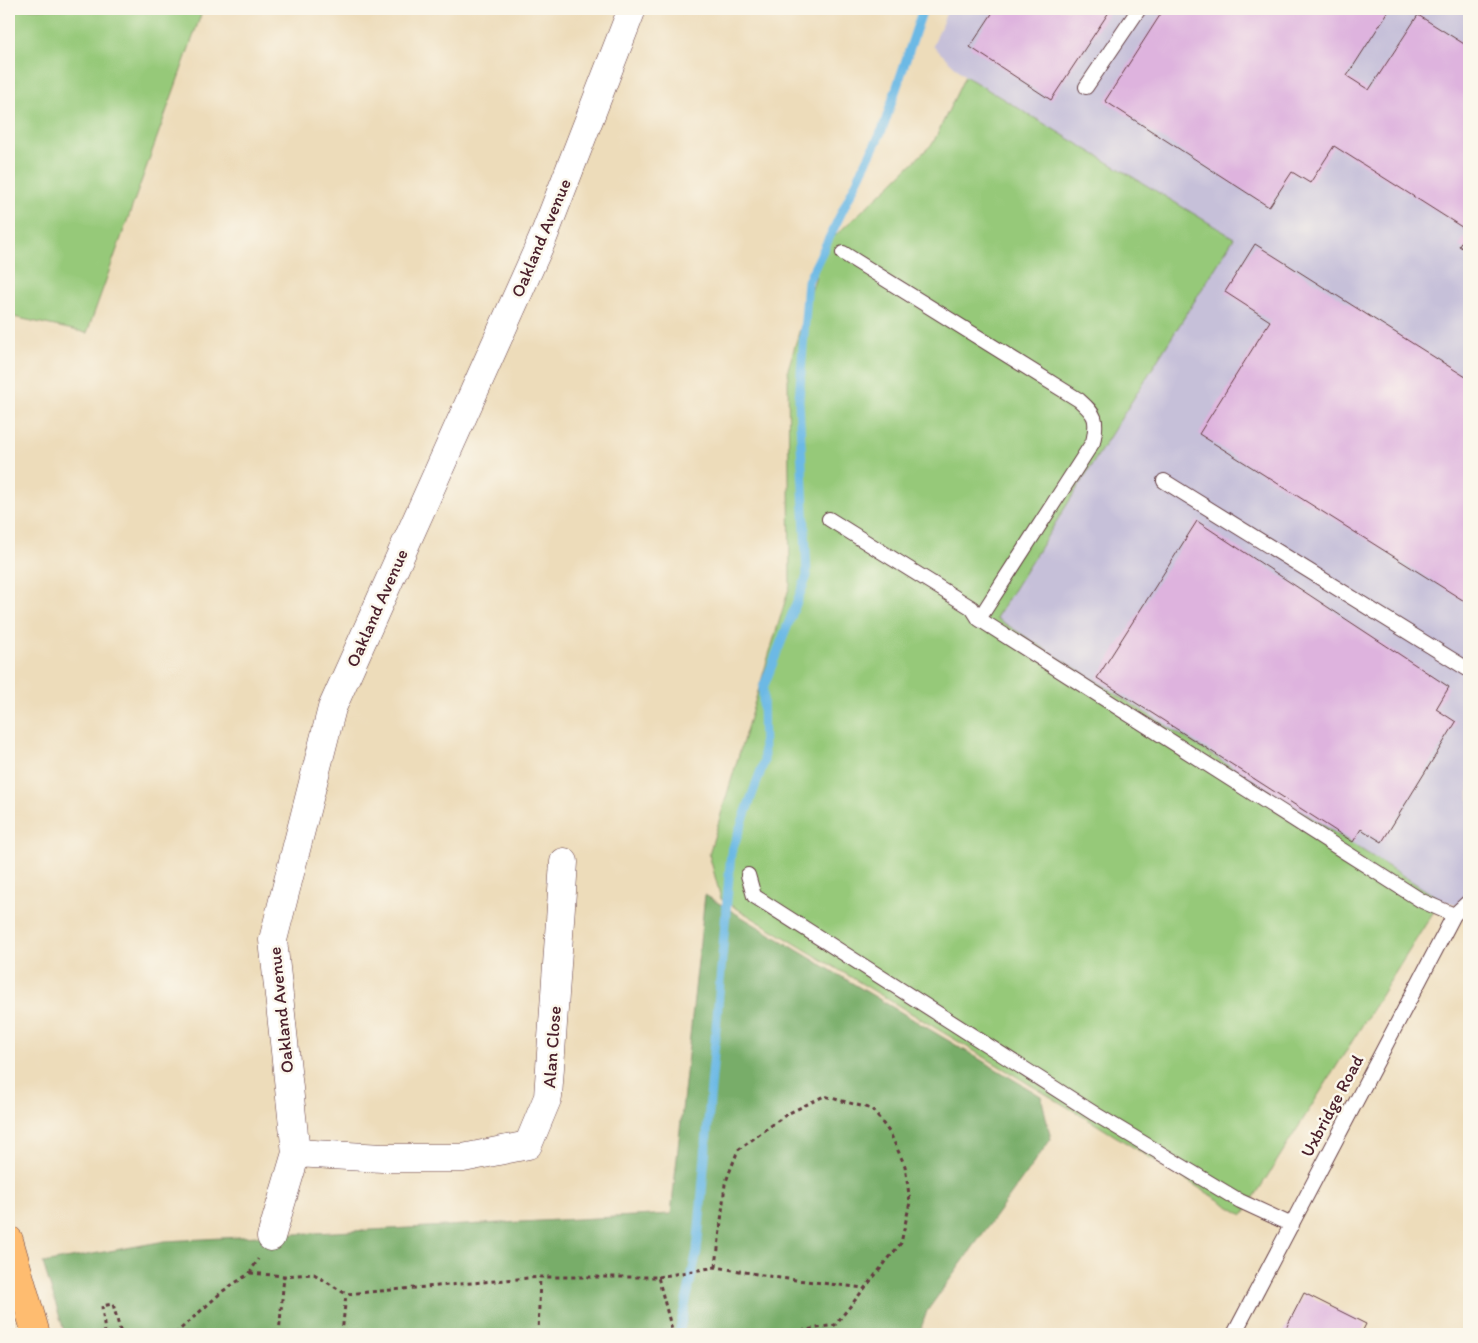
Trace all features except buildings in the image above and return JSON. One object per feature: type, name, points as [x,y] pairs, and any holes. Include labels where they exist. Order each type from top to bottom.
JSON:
[{"type":"highway","points":[[9,1240],[36,1334]]},
{"type":"street","name":"Oakland Avenue","points":[[271,1237],[296,1153],[273,940],[332,708],[543,238],[632,9]]},
{"type":"street","name":"Alan Close","points":[[296,1153],[382,1158],[463,1158],[528,1145],[548,1097],[564,862]]},
{"type":"lane","points":[[1086,87],[1139,9]]},
{"type":"lane","points":[[843,253],[1078,400],[1093,412],[1096,428],[1092,442],[979,619]]},
{"type":"lane","points":[[1164,481],[1469,670]]},
{"type":"lane","points":[[829,519],[972,608],[979,619],[1422,901],[1454,915]]},
{"type":"lane","points":[[748,876],[754,896],[1095,1114],[1240,1201],[1292,1224]]},
{"type":"lane","name":"Uxbridge Road","points":[[1234,1334],[1454,915],[1469,901]]},
{"type":"path","points":[[716,1267],[725,1184],[738,1150],[787,1114],[824,1096],[872,1109],[890,1133],[905,1166],[910,1202],[901,1243],[835,1325],[799,1331],[796,1334]]},
{"type":"path","points":[[175,1334],[223,1291],[250,1273],[271,1237]]},
{"type":"path","points":[[250,1273],[284,1276],[314,1274],[346,1294],[540,1278],[658,1277],[716,1267],[780,1278],[865,1288]]},
{"type":"path","points":[[279,1334],[284,1276]]},
{"type":"path","points":[[658,1277],[673,1334]]},
{"type":"path","points":[[538,1334],[540,1278]]},
{"type":"path","points":[[342,1334],[346,1294]]},
{"type":"path","points":[[105,1334],[102,1306],[113,1304],[120,1334]]},
{"type":"shaded area","points":[[948,9],[1469,9],[1469,908],[1441,900],[996,618],[1233,239],[965,76],[933,46]]},
{"type":"green space","points":[[9,9],[203,9],[87,333],[9,316]]},
{"type":"green space","points":[[965,76],[1234,238],[996,618],[1441,900],[1243,1215],[1094,1123],[721,899],[709,854],[790,585],[788,369],[825,245],[933,143]]},
{"type":"green space","points":[[705,895],[1041,1096],[1051,1139],[927,1311],[919,1334],[65,1334],[43,1263],[165,1241],[671,1214]]},
{"type":"waterway","points":[[679,1334],[697,1251],[731,853],[764,762],[763,688],[807,576],[799,400],[808,281],[883,128],[923,9]]}]
